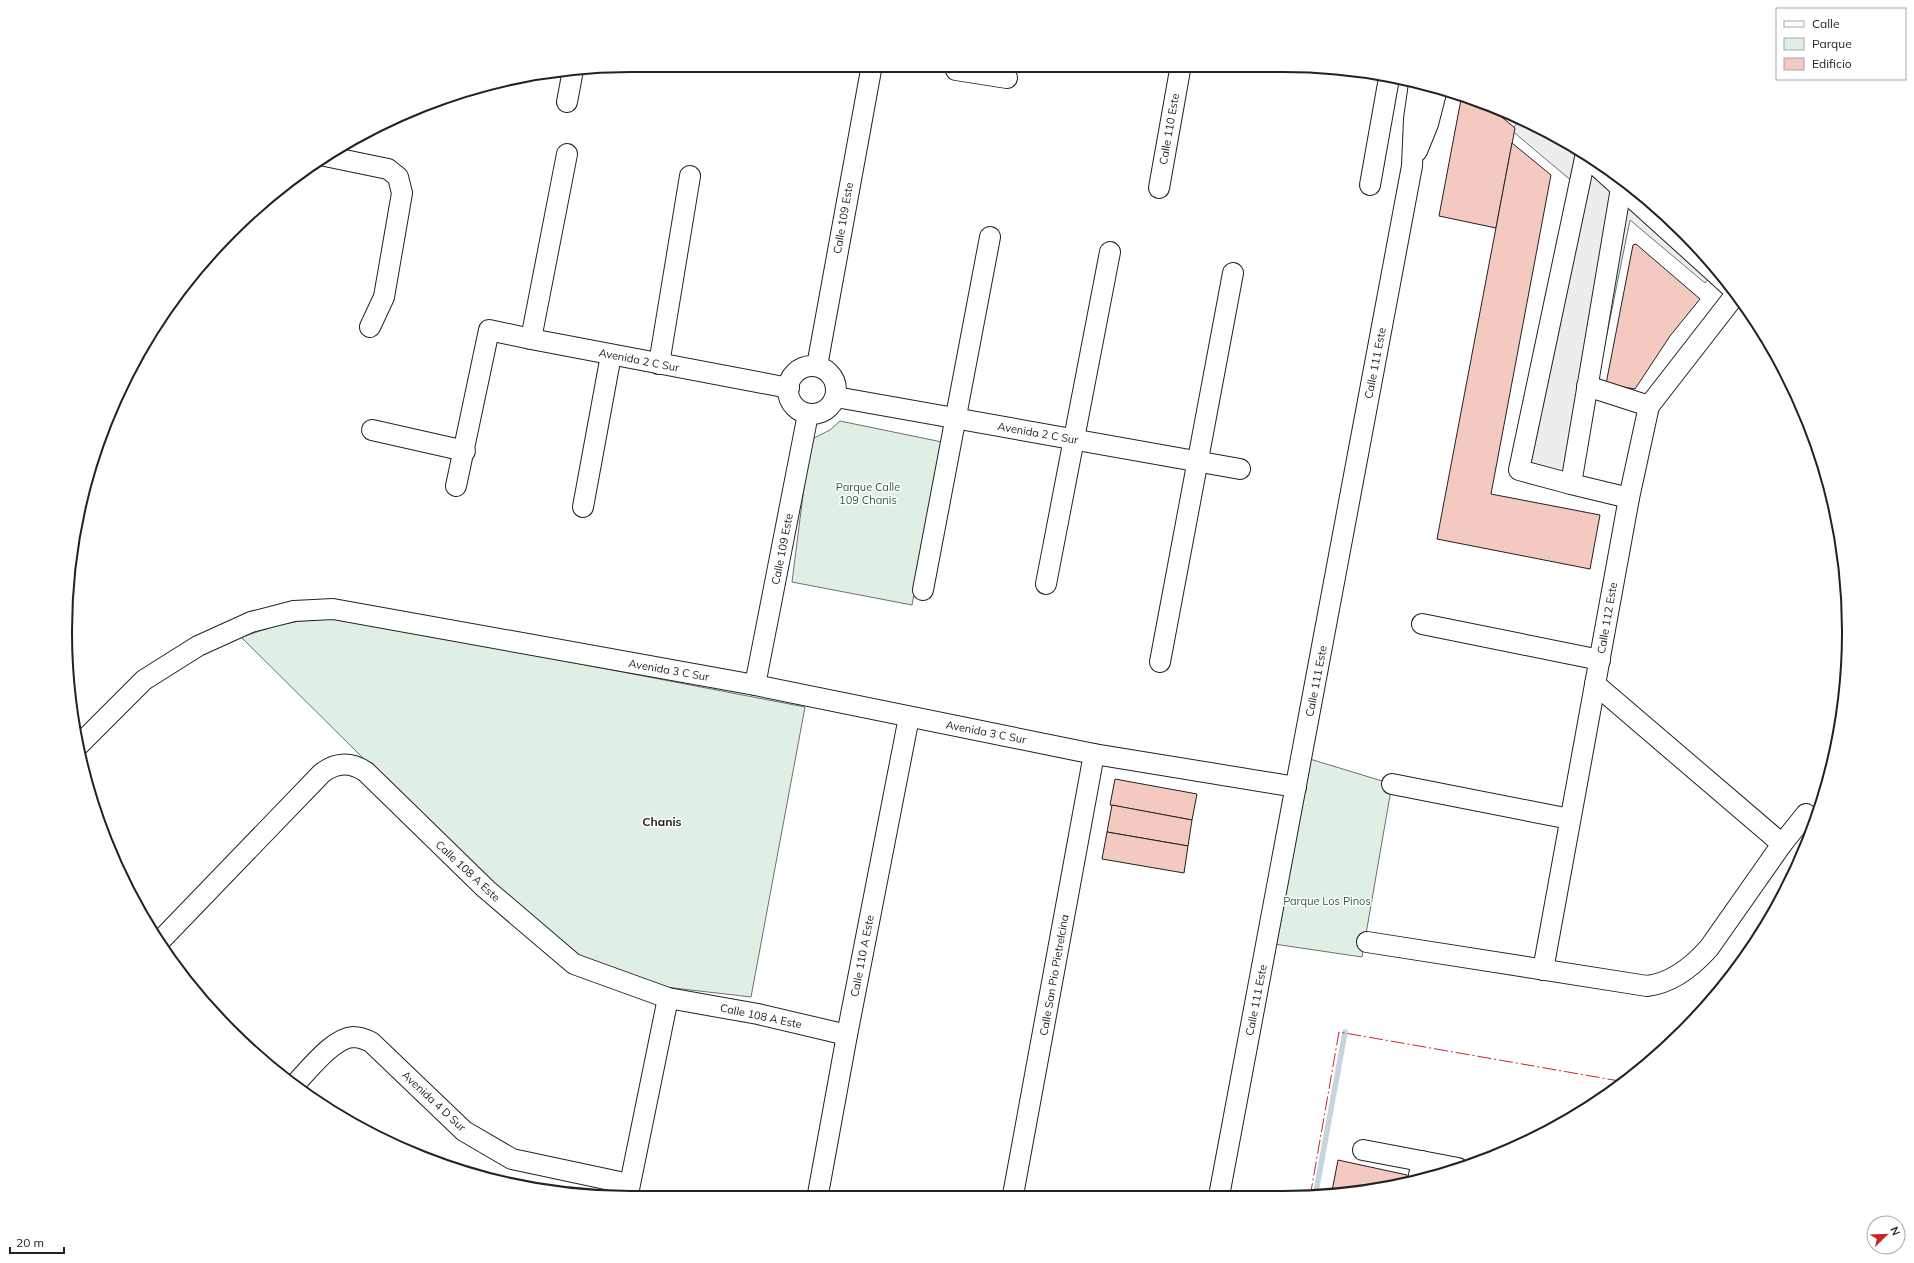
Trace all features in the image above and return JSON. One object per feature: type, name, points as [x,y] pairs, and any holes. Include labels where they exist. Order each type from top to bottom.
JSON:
[{"type":"street","name":"Calle 109 Este","points":[[817,366],[871,72]]},
{"type":"street","points":[[969,72],[1008,78]]},
{"type":"street","name":"Calle 110 Este","points":[[1158,188],[1180,72]]},
{"type":"street","points":[[567,102],[572,75]]},
{"type":"street","points":[[1370,185],[1389,83]]},
{"type":"street","name":"Calle 111 Este","points":[[1221,1191],[1412,166],[1414,119],[1418,89]]},
{"type":"street","name":"Calle 111 Este","points":[[1412,166],[1428,124],[1436,94]]},
{"type":"street","points":[[531,339],[567,154]]},
{"type":"street","points":[[334,158],[388,169],[398,177],[402,193],[384,297],[370,327]]},
{"type":"street","points":[[1584,161],[1519,470],[1629,498]]},
{"type":"street","points":[[659,364],[690,176]]},
{"type":"street","points":[[1613,181],[1697,257]]},
{"type":"street","points":[[1571,484],[1621,188]]},
{"type":"street","points":[[923,590],[990,237]]},
{"type":"street","points":[[1046,584],[1110,252]]},
{"type":"street","points":[[1160,662],[1233,273]]},
{"type":"street","name":"Calle 112 Este","points":[[1543,970],[1629,498],[1648,406],[1732,299]]},
{"type":"street","name":"Avenida 2 C Sur","points":[[465,451],[489,330],[611,355],[788,388]]},
{"type":"street","points":[[583,507],[611,355]]},
{"type":"street","points":[[817,366],[824,369],[834,381],[836,396],[832,404],[825,410],[817,414],[808,414],[796,407],[792,402],[788,388],[795,374],[801,369],[817,366]]},
{"type":"street","points":[[1587,386],[1648,406]]},
{"type":"street","name":"Avenida 2 C Sur","points":[[836,396],[1240,469]]},
{"type":"street","name":"Calle 109 Este","points":[[755,685],[808,414]]},
{"type":"street","points":[[372,430],[465,451],[456,486]]},
{"type":"street","name":"Avenida 3 C Sur","points":[[82,738],[144,680],[198,646],[251,622],[294,611],[333,609],[755,685],[1094,754],[1296,788]]},
{"type":"street","points":[[1422,624],[1600,660]]},
{"type":"street","points":[[1595,684],[1782,844]]},
{"type":"street","name":"Calle 110 A Este","points":[[819,1191],[847,1035],[909,717]]},
{"type":"street","name":"Calle San Pio Pietrelcina","points":[[1014,1191],[1094,754]]},
{"type":"street","name":"Calle 108 A Este","points":[[163,938],[322,773],[334,766],[349,764],[366,772],[486,889],[574,964],[668,998],[758,1014],[847,1035]]},
{"type":"street","points":[[1392,784],[1570,819]]},
{"type":"street","points":[[1367,942],[1647,986],[1664,982],[1699,960],[1782,844],[1806,814]]},
{"type":"street","points":[[628,1189],[668,998]]},
{"type":"street","name":"Avenida 4 D Sur","points":[[298,1080],[335,1044],[343,1039],[353,1037],[362,1038],[371,1042],[464,1130],[512,1159],[628,1189]]},
{"type":"street","points":[[1363,1150],[1447,1166]]},
{"type":"street","points":[[1419,1174],[1422,1161]]},
{"type":"green space","name":"Parque Calle 109 Chanis","points":[[840,421],[942,442],[912,605],[792,582],[810,440],[830,430]]},
{"type":"green space","points":[[331,616],[805,707],[751,997],[665,987],[580,958],[481,875],[241,637],[282,624]]},
{"type":"green space","name":"Parque Los Pinos","points":[[1310,759],[1392,784],[1362,957],[1274,944]]},
{"type":"shaded area","points":[[1517,124],[1562,147],[1593,166],[1651,211],[1678,236],[1712,274],[1705,283],[1630,220],[1576,487],[1514,474],[1573,182],[1511,130]]},
{"type":"building","points":[[1461,102],[1502,117],[1515,128],[1496,228],[1439,216]]},
{"type":"building","points":[[1512,143],[1551,175],[1491,494],[1600,515],[1590,569],[1437,539]]},
{"type":"building","points":[[1636,244],[1700,299],[1670,336],[1635,389],[1606,384],[1633,245]]},
{"type":"building","points":[[1115,779],[1197,794],[1192,820],[1110,805]]},
{"type":"building","points":[[1112,805],[1192,820],[1188,846],[1107,832]]},
{"type":"building","points":[[1107,832],[1188,846],[1184,873],[1102,859]]},
{"type":"building","points":[[1338,1160],[1407,1175],[1407,1177],[1392,1180],[1332,1189]]},
{"type":"waterway","points":[[1316,1190],[1345,1032]]},
{"type":"power","points":[[1311,1190],[1339,1032],[1616,1080]]},
{"type":"district","name":"Chanis","points":[[662,822]]}]
